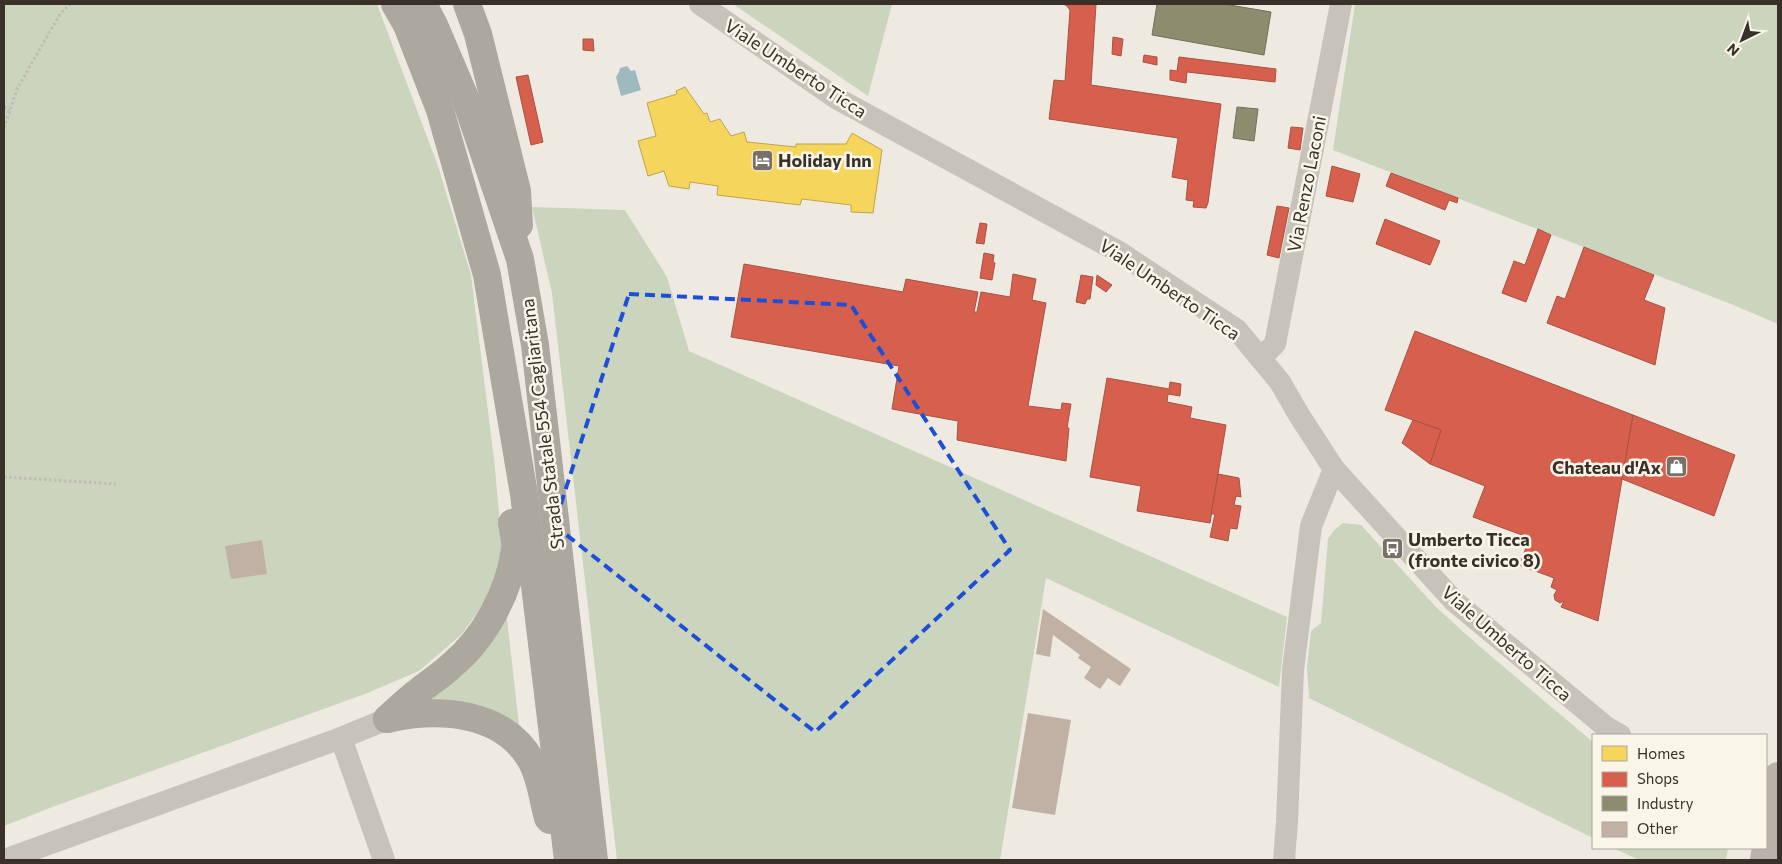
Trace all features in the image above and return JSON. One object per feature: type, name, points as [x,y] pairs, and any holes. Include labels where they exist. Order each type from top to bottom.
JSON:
[{"type":"highway","name":"Strada Statale 554 Cagliaritana","points":[[395,4],[407,25],[440,110],[487,275],[524,494],[568,860]]},
{"type":"highway","name":"Strada Statale 554 Cagliaritana","points":[[423,4],[466,100],[520,259],[535,345],[594,860]]},
{"type":"highway","points":[[468,4],[478,34],[517,191],[520,259]]},
{"type":"highway","points":[[388,719],[418,691],[453,665],[469,649],[485,628],[510,572],[515,548],[511,508],[524,494]]},
{"type":"highway","points":[[388,719],[416,715],[474,717],[500,728],[514,738],[525,751],[537,775],[548,818],[565,830]]},
{"type":"main road","points":[[1767,832],[1769,813],[1778,776]]},
{"type":"street","name":"Viale Umberto Ticca","points":[[700,4],[836,98],[1119,252],[1237,330],[1280,382],[1334,469],[1454,601],[1606,727],[1618,734]]},
{"type":"street","name":"Via Renzo Laconi","points":[[1260,358],[1275,344],[1341,4]]},
{"type":"street","points":[[1284,860],[1293,670],[1311,526],[1334,469]]},
{"type":"street","points":[[4,860],[341,738],[388,719]]},
{"type":"street","points":[[341,738],[384,860]]},
{"type":"path","points":[[4,128],[17,89],[60,14],[70,4]]},
{"type":"path","points":[[4,107],[10,111]]},
{"type":"path","points":[[4,477],[116,484]]},
{"type":"highlighted area","points":[[629,294],[851,305],[1010,550],[815,732],[554,525]]},
{"type":"green space","points":[[4,4],[377,4],[438,166],[471,275],[494,459],[502,544],[497,574],[486,600],[462,634],[419,671],[365,694],[4,826]]},
{"type":"green space","points":[[733,4],[892,4],[868,96]]},
{"type":"green space","points":[[1355,4],[1778,4],[1778,324],[1731,304],[1333,150]]},
{"type":"green space","points":[[532,207],[625,210],[667,277],[689,351],[1287,617],[1279,687],[1046,578],[1000,860],[617,860],[552,293]]},
{"type":"green space","points":[[1343,523],[1361,525],[1436,607],[1479,646],[1592,741],[1592,838],[1309,698],[1307,667],[1311,631],[1321,623],[1328,539],[1334,530]]},
{"type":"green space","points":[[506,610],[520,734],[417,710]]},
{"type":"green space","points":[[1615,849],[1728,849],[1726,860],[1639,860]]},
{"type":"water","points":[[627,66],[631,71],[635,70],[641,90],[621,96],[616,77],[620,68]]},
{"type":"building: Homes","name":"Holiday Inn","points":[[685,87],[704,114],[707,113],[710,122],[720,119],[731,136],[744,132],[747,142],[796,147],[796,144],[846,144],[852,133],[882,150],[873,213],[851,212],[851,205],[802,199],[800,205],[717,195],[718,186],[690,182],[689,189],[669,186],[664,171],[648,176],[638,141],[656,136],[647,103],[677,94],[676,91]]},
{"type":"building: Shops","points":[[1059,4],[1096,4],[1091,85],[1221,104],[1206,208],[1193,207],[1194,201],[1186,200],[1188,180],[1172,177],[1178,138],[1049,119],[1054,80],[1065,81],[1070,10],[1066,5]]},
{"type":"building: Shops","points":[[1113,37],[1123,39],[1121,56],[1112,54]]},
{"type":"building: Shops","points":[[583,39],[593,39],[594,51],[583,50]]},
{"type":"building: Shops","points":[[1144,55],[1157,57],[1157,65],[1143,62]]},
{"type":"building: Shops","points":[[1179,57],[1276,69],[1275,82],[1187,72],[1186,83],[1170,80],[1170,70],[1177,71]]},
{"type":"building: Shops","points":[[528,75],[543,142],[531,145],[516,77]]},
{"type":"building: Shops","points":[[1291,127],[1303,128],[1300,150],[1288,148]]},
{"type":"building: Shops","points":[[1332,166],[1360,174],[1353,202],[1326,196]]},
{"type":"building: Shops","points":[[1391,173],[1458,198],[1457,203],[1449,200],[1445,210],[1386,186]]},
{"type":"building: Shops","points":[[1277,206],[1289,208],[1279,258],[1267,255]]},
{"type":"building: Shops","points":[[1385,219],[1440,241],[1430,265],[1376,244]]},
{"type":"building: Shops","points":[[980,223],[987,224],[984,244],[976,243]]},
{"type":"building: Shops","points":[[1538,229],[1551,235],[1526,302],[1502,293],[1514,261],[1525,265]]},
{"type":"building: Shops","points":[[1584,247],[1654,275],[1644,300],[1665,308],[1655,365],[1547,323],[1557,296],[1565,299]]},
{"type":"building: Shops","points":[[984,253],[994,255],[993,262],[995,263],[992,280],[980,278]]},
{"type":"building: Shops","points":[[744,264],[903,292],[906,279],[978,292],[974,312],[977,312],[981,292],[1010,297],[1013,274],[1036,279],[1032,300],[1046,303],[1028,406],[1061,410],[1062,403],[1071,404],[1067,428],[1069,428],[1066,461],[957,440],[958,421],[892,409],[899,366],[731,337]]},
{"type":"building: Shops","points":[[1081,275],[1093,277],[1090,299],[1087,299],[1085,304],[1076,302]]},
{"type":"building: Shops","points":[[1097,275],[1112,285],[1106,292],[1096,285]]},
{"type":"building: Shops","points":[[1415,331],[1633,415],[1598,621],[1561,607],[1564,601],[1560,603],[1555,600],[1554,595],[1557,590],[1551,587],[1554,578],[1519,565],[1530,538],[1473,517],[1485,486],[1430,464],[1441,430],[1385,410]]},
{"type":"building: Shops","points":[[1107,378],[1169,389],[1170,382],[1181,384],[1180,396],[1168,394],[1167,402],[1192,407],[1190,418],[1226,425],[1210,523],[1137,511],[1141,486],[1090,477]]},
{"type":"building: Shops","name":"Chateau d'Ax","points":[[1633,415],[1735,455],[1714,516],[1622,479]]},
{"type":"building: Shops","points":[[1413,420],[1441,430],[1430,464],[1402,443]]},
{"type":"building: Shops","points":[[1218,474],[1239,478],[1241,497],[1236,496],[1234,505],[1241,506],[1237,529],[1230,528],[1228,541],[1210,537],[1215,514],[1211,514]]},
{"type":"building: Industry","points":[[1157,4],[1224,4],[1271,12],[1264,55],[1152,35]]},
{"type":"building: Industry","points":[[1237,107],[1258,109],[1254,141],[1233,138]]},
{"type":"building: Other","points":[[262,540],[267,574],[231,579],[225,546]]},
{"type":"building: Other","points":[[1043,609],[1131,669],[1120,686],[1108,678],[1100,689],[1084,678],[1091,667],[1078,658],[1080,655],[1053,635],[1050,657],[1036,654]]},
{"type":"building: Other","points":[[1028,713],[1071,720],[1055,815],[1012,808]]},
{"type":"place","name":"Holiday Inn","points":[[762,160]]},
{"type":"place","name":"Chateau d'Ax","points":[[1677,467]]},
{"type":"place","name":"Umberto Ticca (fronte civico 8)","points":[[1392,549]]}]
